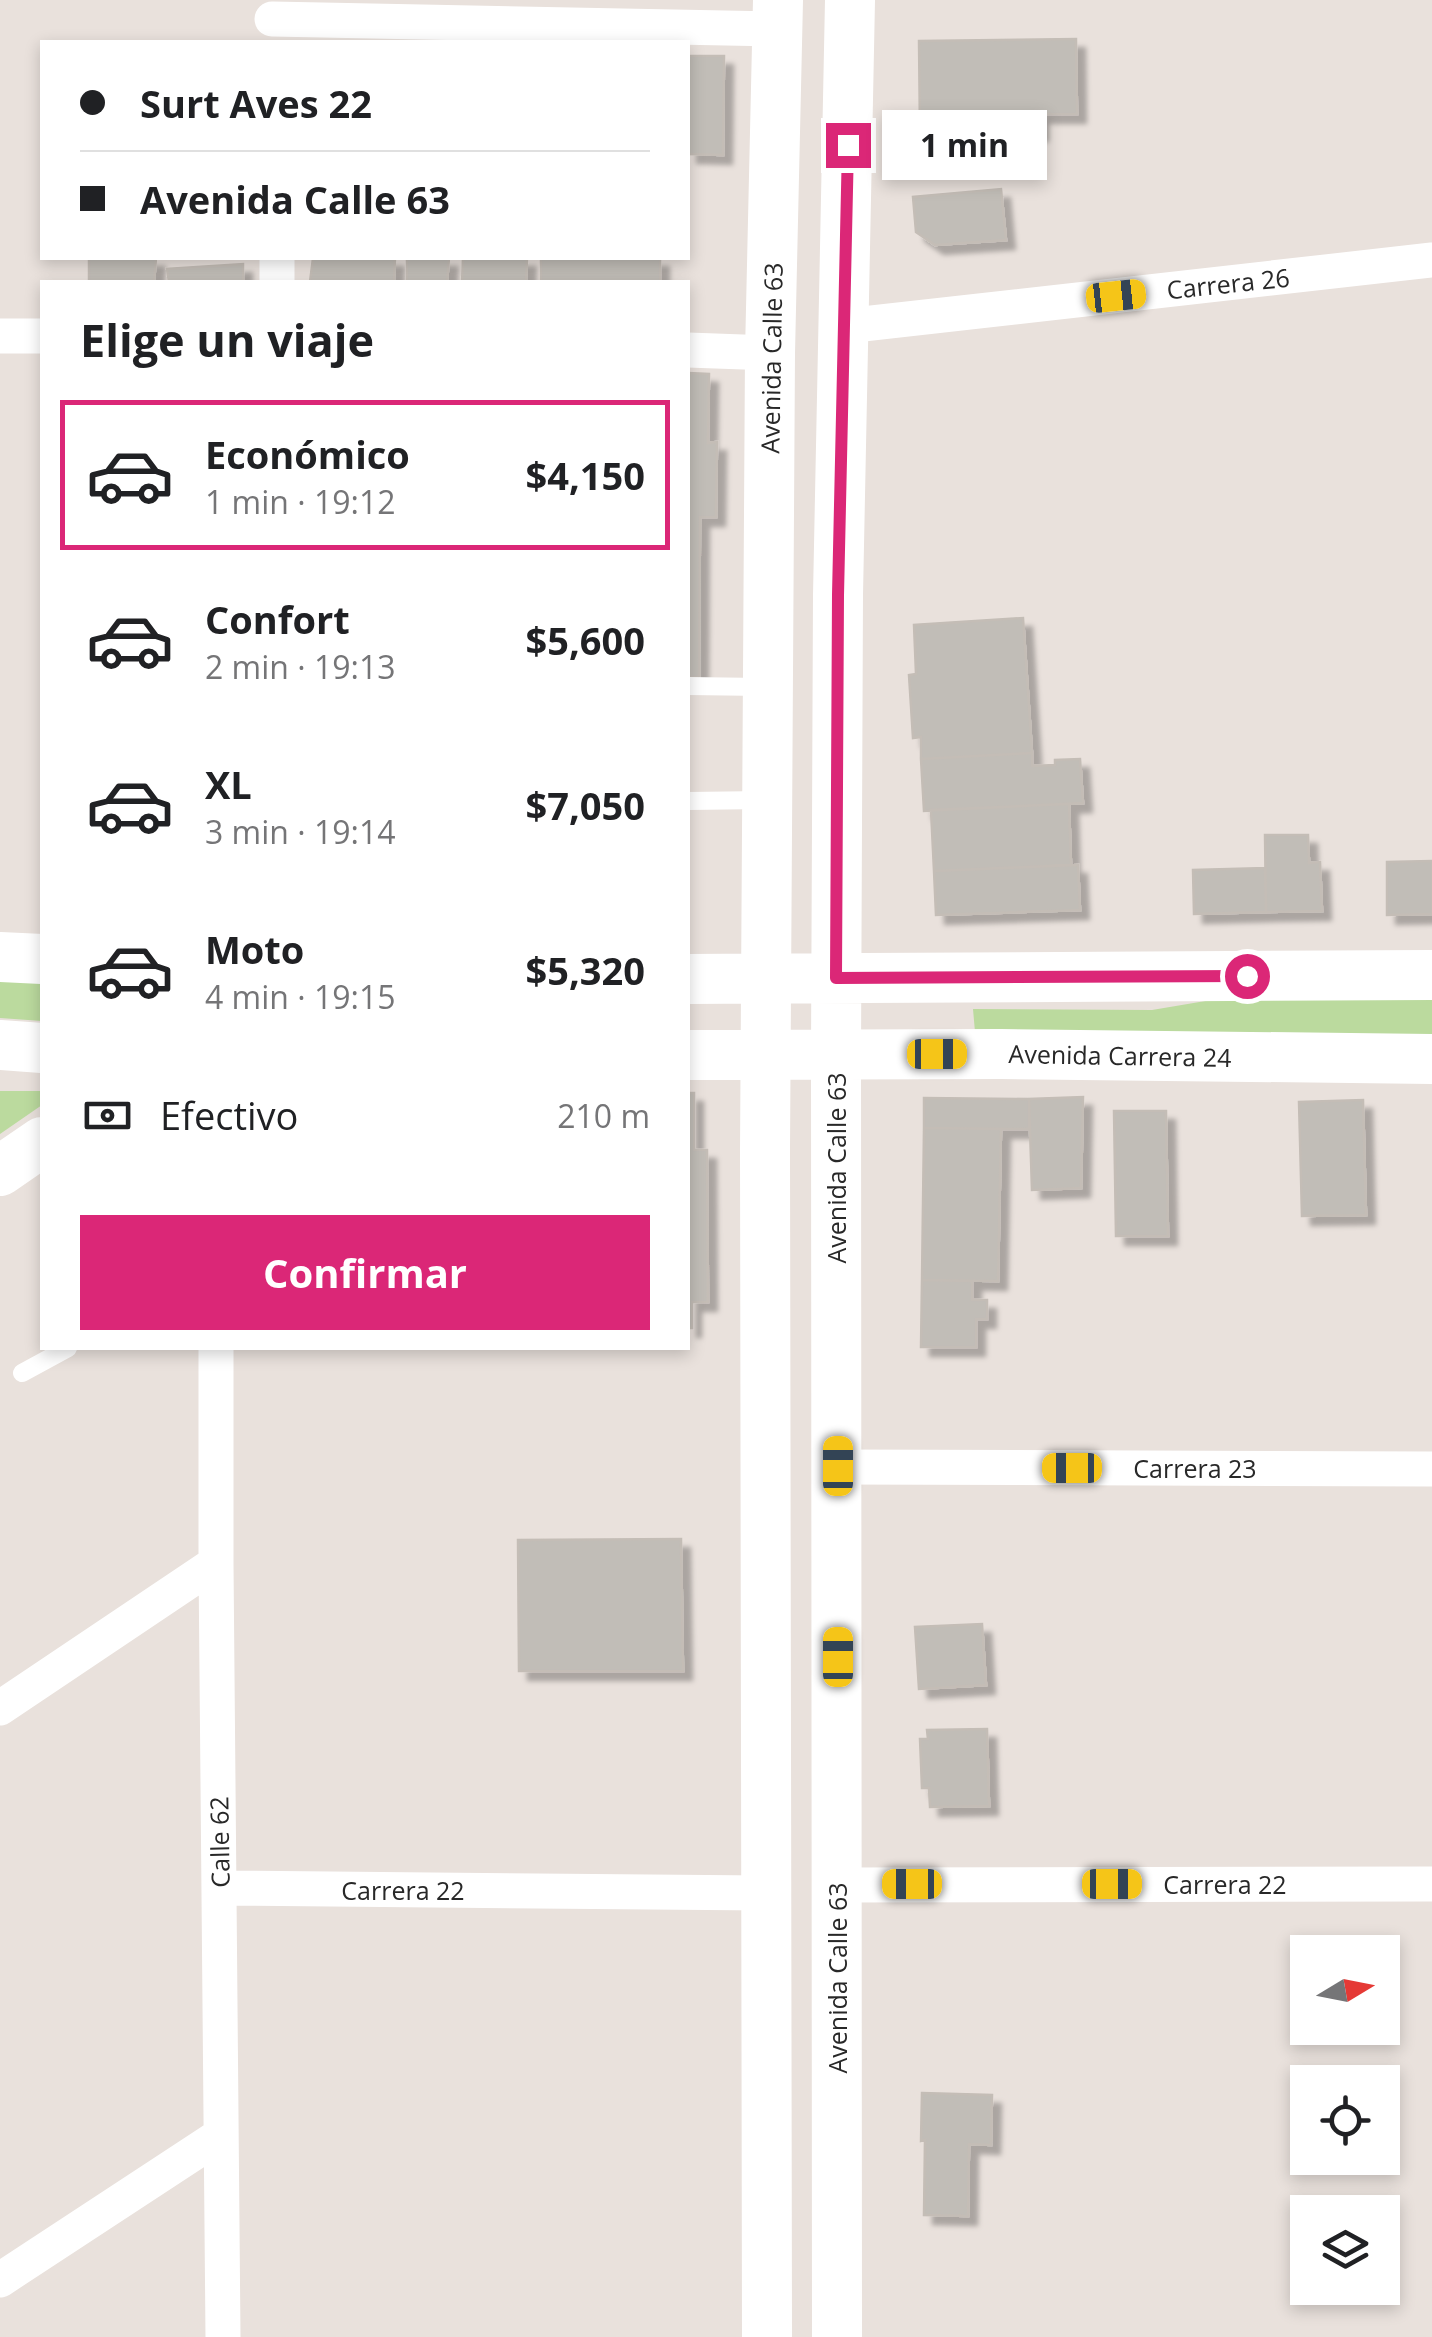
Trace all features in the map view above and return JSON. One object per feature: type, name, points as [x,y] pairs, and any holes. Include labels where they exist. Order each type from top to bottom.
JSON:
[{"type":"main road","name":"Avenida Calle 63","points":[[837,2337],[838,595],[850,0]]},
{"type":"main road","name":"Avenida Calle 63","points":[[766,2337],[765,1054],[770,353],[778,14]]},
{"type":"main road","points":[[0,956],[40,959]]},
{"type":"main road","points":[[690,979],[1432,975]]},
{"type":"main road","points":[[0,1045],[40,1048]]},
{"type":"main road","name":"Avenida Carrera 24","points":[[690,1055],[1432,1059]]},
{"type":"main road","points":[[0,1171],[40,1143]]},
{"type":"street","points":[[272,21],[778,14]]},
{"type":"street","name":"Carrera 26","points":[[845,326],[1432,260]]},
{"type":"street","points":[[0,336],[40,336]]},
{"type":"street","points":[[690,350],[770,353]]},
{"type":"street","name":"Calle 62","points":[[216,1350],[223,2337]]},
{"type":"street","name":"Carrera 23","points":[[838,1466],[1432,1469]]},
{"type":"street","points":[[0,1708],[216,1563]]},
{"type":"street","name":"Carrera 22","points":[[838,1885],[1432,1884]]},
{"type":"street","name":"Carrera 22","points":[[219,1888],[767,1893]]},
{"type":"street","points":[[0,2280],[221,2135]]},
{"type":"lane","points":[[690,686],[768,687]]},
{"type":"lane","points":[[690,802],[767,800]]},
{"type":"lane","points":[[22,1373],[64,1350]]},
{"type":"green space","points":[[0,978],[40,981],[40,1021],[0,1018]]},
{"type":"green space","points":[[1253,993],[1432,994],[1432,1037],[975,1032],[973,1009],[1152,1010]]},
{"type":"green space","points":[[0,1091],[40,1091],[40,1106],[0,1134]]},
{"type":"building","points":[[1076,39],[1077,114],[1039,114],[1039,132],[920,133],[919,41]]},
{"type":"building","points":[[690,56],[724,56],[723,155],[690,154]]},
{"type":"building","points":[[1001,189],[1006,240],[935,245],[916,232],[913,197]]},
{"type":"building","points":[[89,260],[156,260],[154,280],[89,280]]},
{"type":"building","points":[[313,260],[395,260],[394,280],[310,280]]},
{"type":"building","points":[[407,260],[449,260],[447,280],[407,280]]},
{"type":"building","points":[[463,260],[527,260],[526,280],[462,280]]},
{"type":"building","points":[[541,260],[660,260],[660,280],[541,280]]},
{"type":"building","points":[[243,264],[243,280],[169,280],[167,269]]},
{"type":"building","points":[[690,373],[709,374],[708,443],[717,442],[716,517],[700,517],[699,677],[690,677]]},
{"type":"building","points":[[1023,618],[1032,753],[921,759],[921,737],[913,738],[909,675],[916,674],[914,625]]},
{"type":"building","points":[[1032,753],[1032,766],[1080,759],[1083,803],[924,811],[921,759]]},
{"type":"building","points":[[1069,804],[1071,865],[934,871],[931,810]]},
{"type":"building","points":[[1265,835],[1308,835],[1309,863],[1320,862],[1322,911],[1266,912]]},
{"type":"building","points":[[1432,861],[1432,914],[1387,915],[1387,862]]},
{"type":"building","points":[[1078,865],[1080,910],[936,915],[934,871]]},
{"type":"building","points":[[1265,868],[1266,912],[1194,914],[1193,870]]},
{"type":"building","points":[[690,1093],[694,1093],[694,1150],[707,1150],[708,1302],[692,1302],[692,1328]]},
{"type":"building","points":[[1083,1097],[1081,1188],[1032,1190],[1029,1099]]},
{"type":"building","points":[[924,1098],[1029,1099],[1029,1129],[924,1128]]},
{"type":"building","points":[[1363,1100],[1366,1215],[1302,1216],[1299,1102]]},
{"type":"building","points":[[1114,1111],[1166,1111],[1168,1236],[1116,1236]]},
{"type":"building","points":[[924,1128],[1001,1129],[998,1281],[922,1280]]},
{"type":"building","points":[[922,1280],[972,1281],[972,1300],[987,1300],[987,1319],[976,1319],[976,1347],[921,1347]]},
{"type":"building","points":[[681,1539],[683,1671],[519,1671],[518,1540]]},
{"type":"building","points":[[982,1624],[986,1685],[919,1689],[915,1627]]},
{"type":"building","points":[[987,1729],[989,1806],[930,1807],[929,1788],[922,1788],[920,1739],[928,1739],[927,1730]]},
{"type":"building","points":[[922,2093],[992,2095],[991,2145],[969,2144],[968,2216],[924,2215]]},
{"type":"route","points":[[848,145],[838,595],[836,978],[1247,976]]}]
